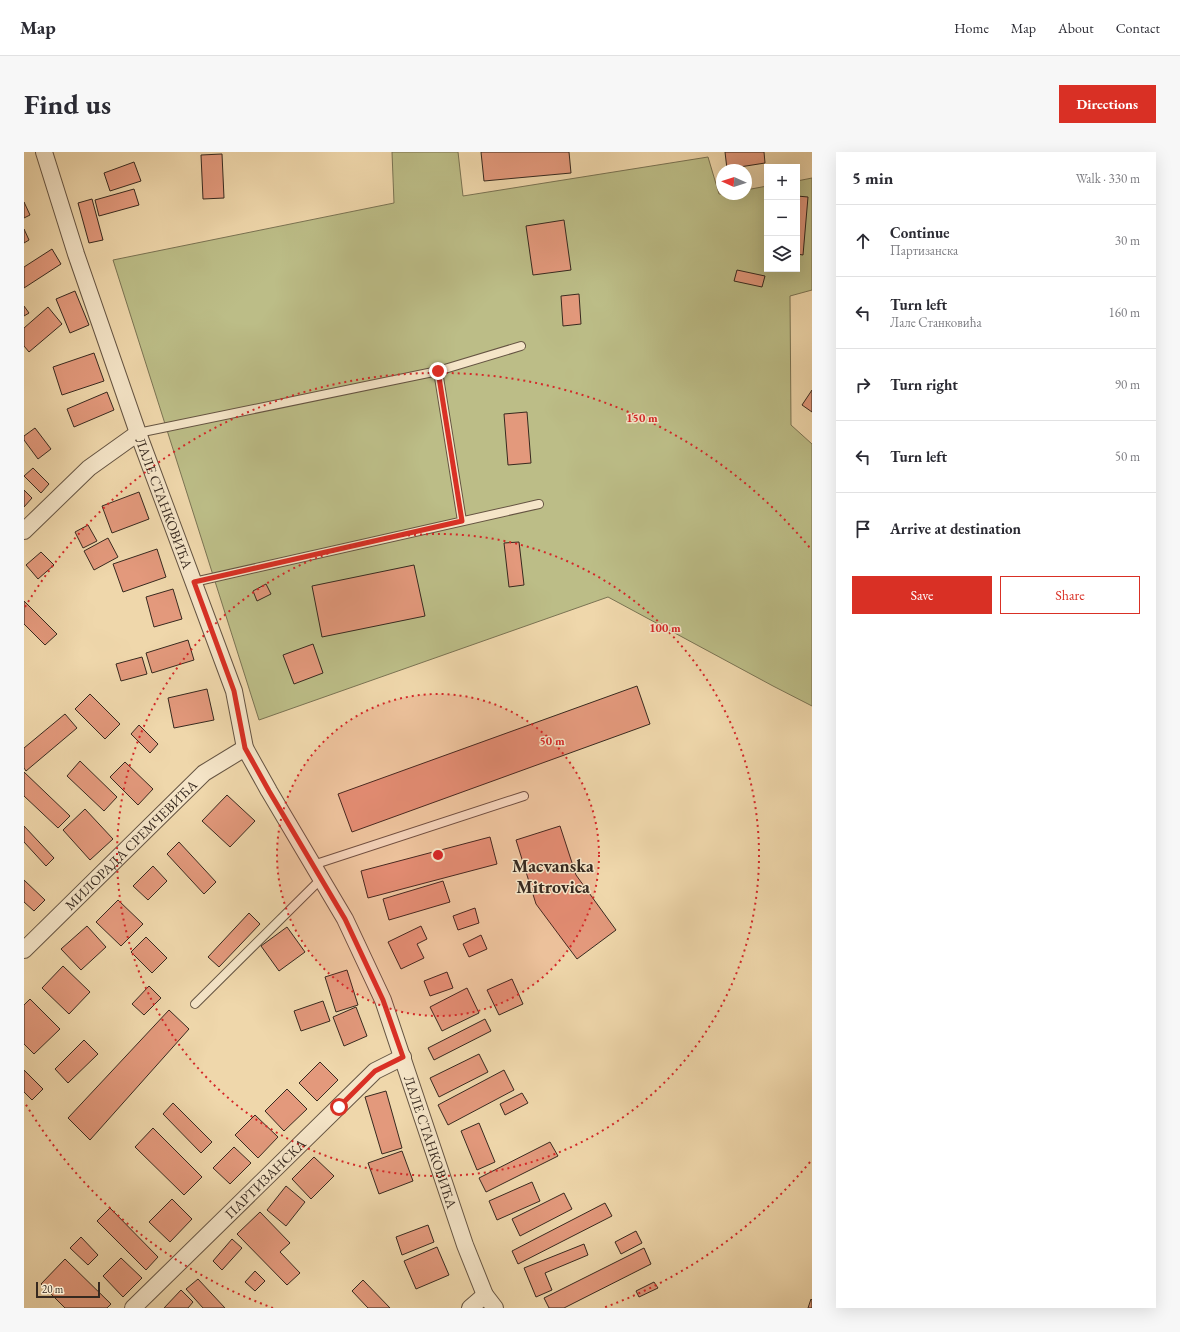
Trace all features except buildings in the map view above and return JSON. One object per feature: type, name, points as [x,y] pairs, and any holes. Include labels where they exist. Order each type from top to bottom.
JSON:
[{"type":"street","name":"ЛАЛЕ СТАНКОВИЋА","points":[[44,152],[76,254],[138,433],[234,691],[245,748],[345,919],[383,1000],[465,1245],[485,1295],[495,1308]]},
{"type":"street","points":[[24,531],[89,468],[138,433]]},
{"type":"street","name":"МИЛОРАДА СРЕМЧЕВИЋА","points":[[24,950],[204,773],[245,748]]},
{"type":"street","name":"ПАРТИЗАНСКА","points":[[133,1308],[375,1071],[403,1057]]},
{"type":"street","points":[[470,1308],[485,1295]]},
{"type":"lane","points":[[138,433],[438,371],[521,346]]},
{"type":"lane","points":[[438,371],[462,521]]},
{"type":"lane","points":[[194,582],[539,504]]},
{"type":"lane","points":[[313,865],[524,796]]},
{"type":"lane","points":[[196,1004],[321,879]]},
{"type":"green space","points":[[392,152],[458,152],[463,196],[708,157],[716,184],[716,200],[752,200],[752,189],[764,187],[764,272],[800,272],[800,180],[812,178],[812,290],[790,296],[791,425],[812,444],[812,706],[608,597],[259,720],[113,260],[394,203]]},
{"type":"district","name":"Macvanska Mitrovica","points":[[553,875]]},
{"type":"route","points":[[339,1107],[375,1071],[403,1057],[383,1000],[345,919],[245,748],[234,691],[194,582],[462,521],[438,371]]}]
